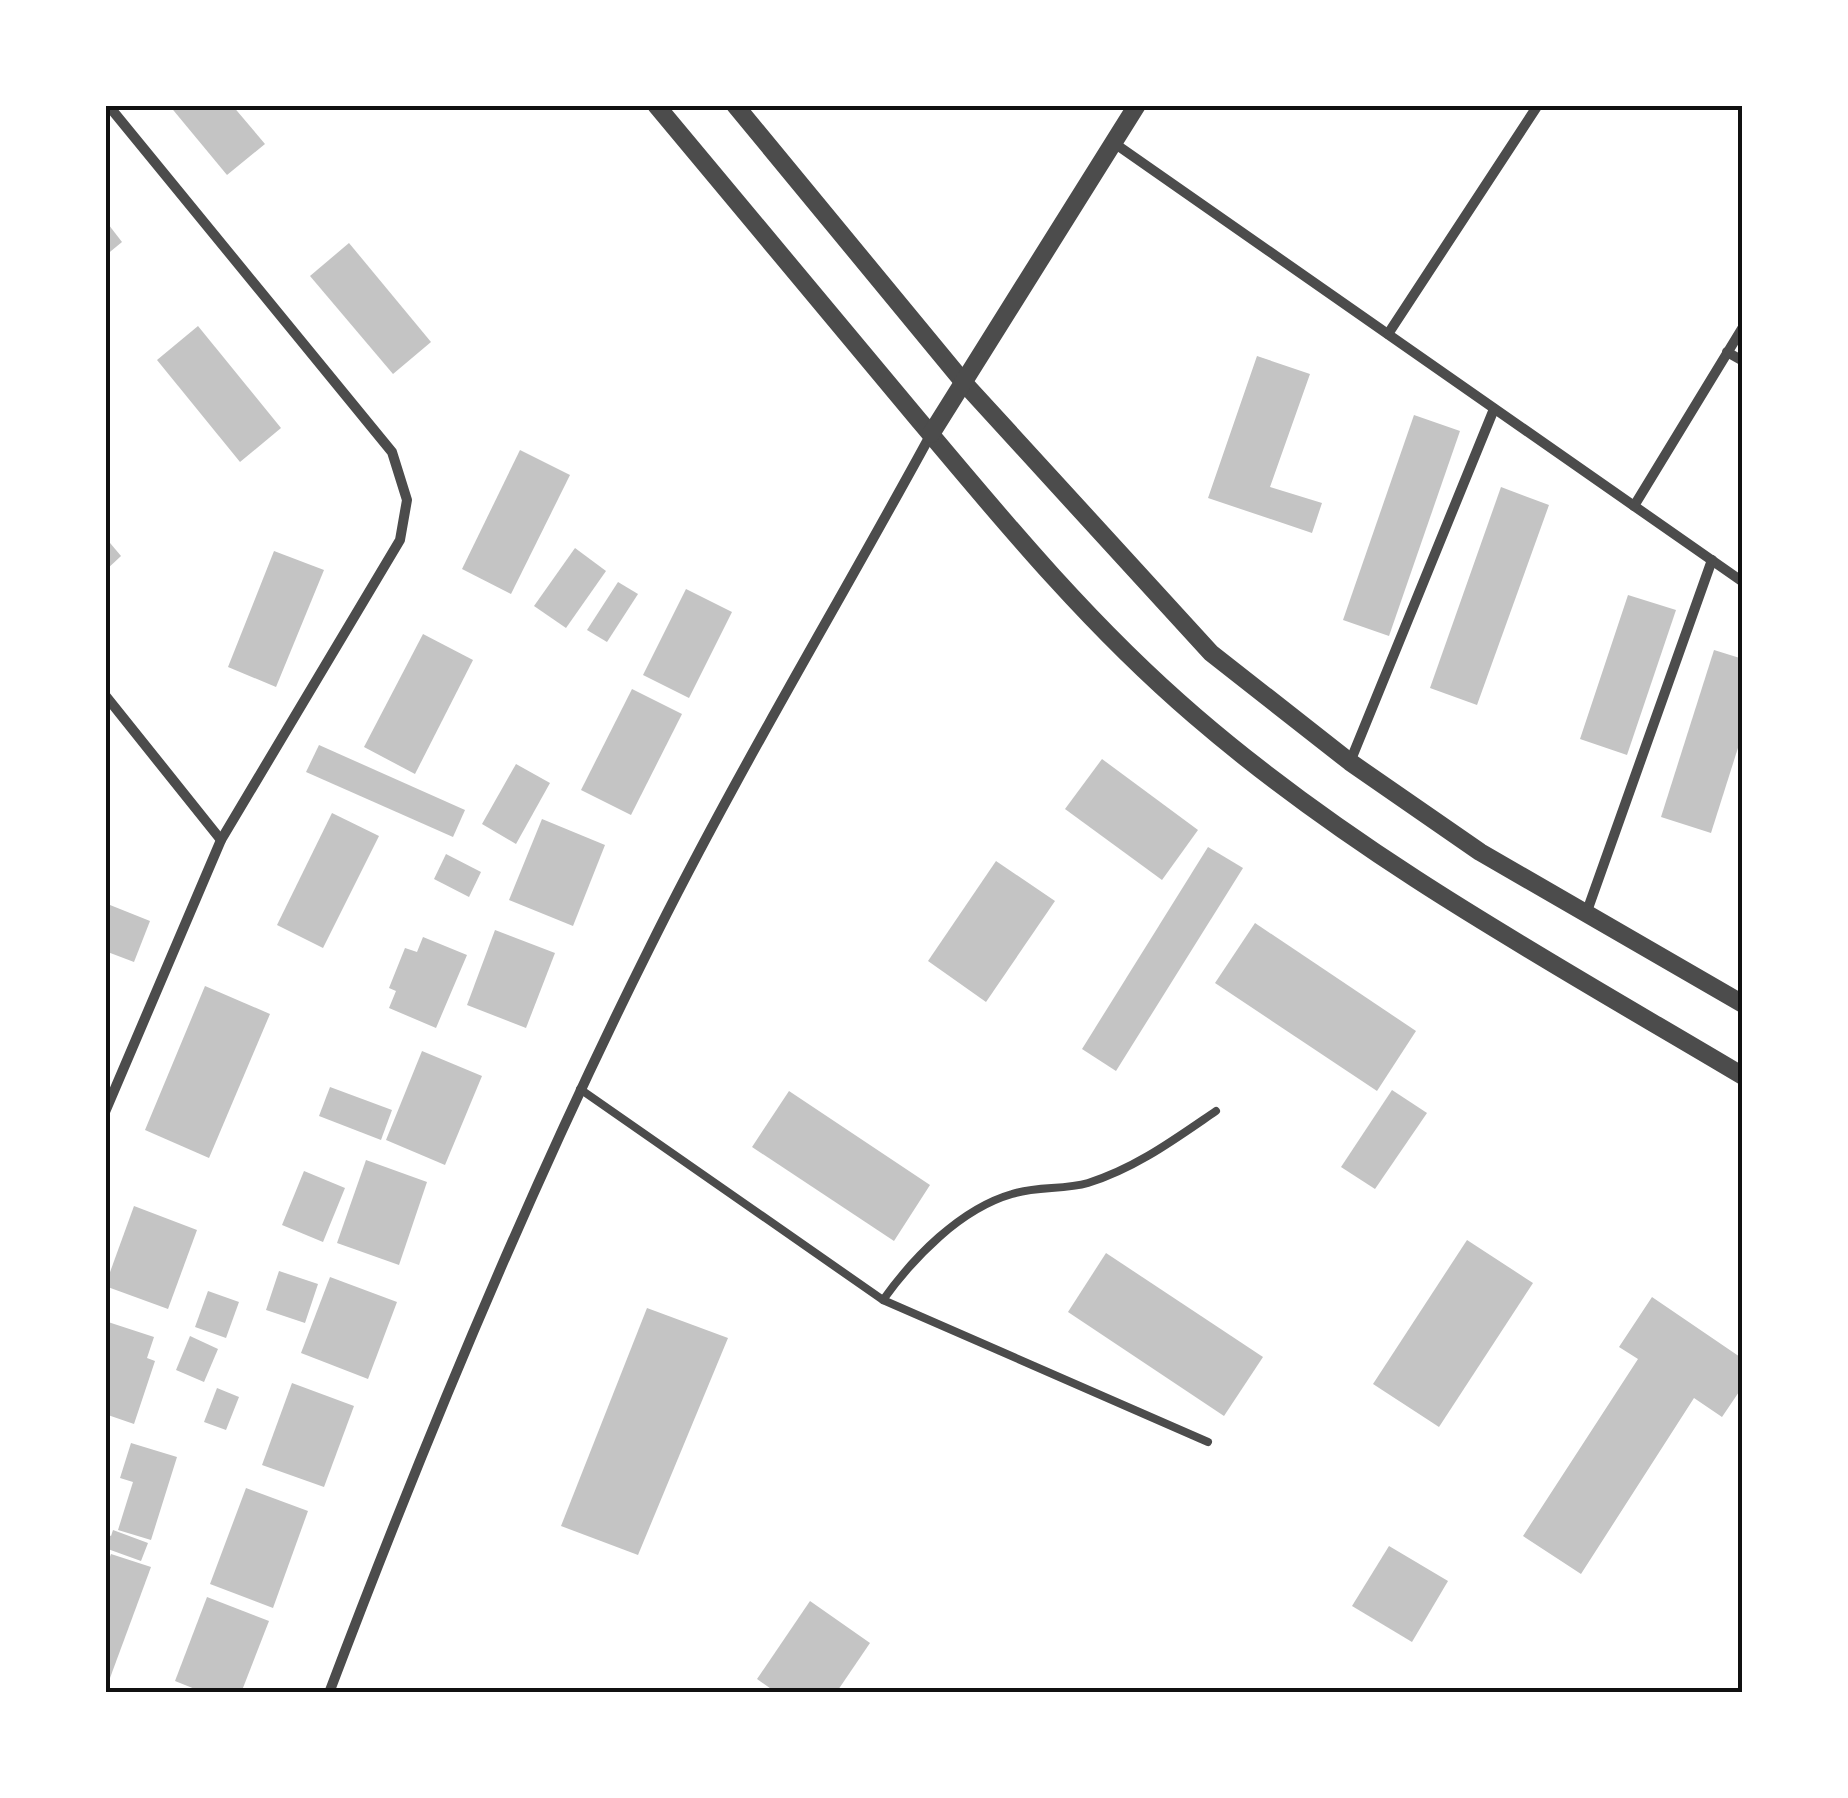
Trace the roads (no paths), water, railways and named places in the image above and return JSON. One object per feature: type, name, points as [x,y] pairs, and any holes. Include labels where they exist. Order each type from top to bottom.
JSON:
[{"type":"street","points":[[105,1112],[138,1025],[221,840],[400,540],[407,500],[392,452],[108,105]]},
{"type":"street","points":[[656,105],[931,434],[1098,623],[1192,714],[1294,797],[1419,882],[1743,1076]]},
{"type":"street","points":[[734,105],[966,384],[1211,653],[1350,762],[1480,852],[1743,1004]]},
{"type":"street","points":[[330,1693],[383,1552],[580,1090],[658,931],[931,434],[966,384],[1137,105]]},
{"type":"street","points":[[1388,334],[1538,105]]},
{"type":"street","points":[[1114,143],[1743,582]]},
{"type":"street","points":[[1634,506],[1743,326]]},
{"type":"street","points":[[1728,352],[1743,361]]},
{"type":"street","points":[[1350,762],[1494,408]]},
{"type":"street","points":[[1586,914],[1712,560]]},
{"type":"street","points":[[105,695],[221,840]]},
{"type":"lane","points":[[580,1090],[883,1300],[1208,1442]]},
{"type":"lane","points":[[883,1300],[914,1257],[956,1225],[1010,1194],[1086,1184],[1143,1161],[1216,1111]]}]
